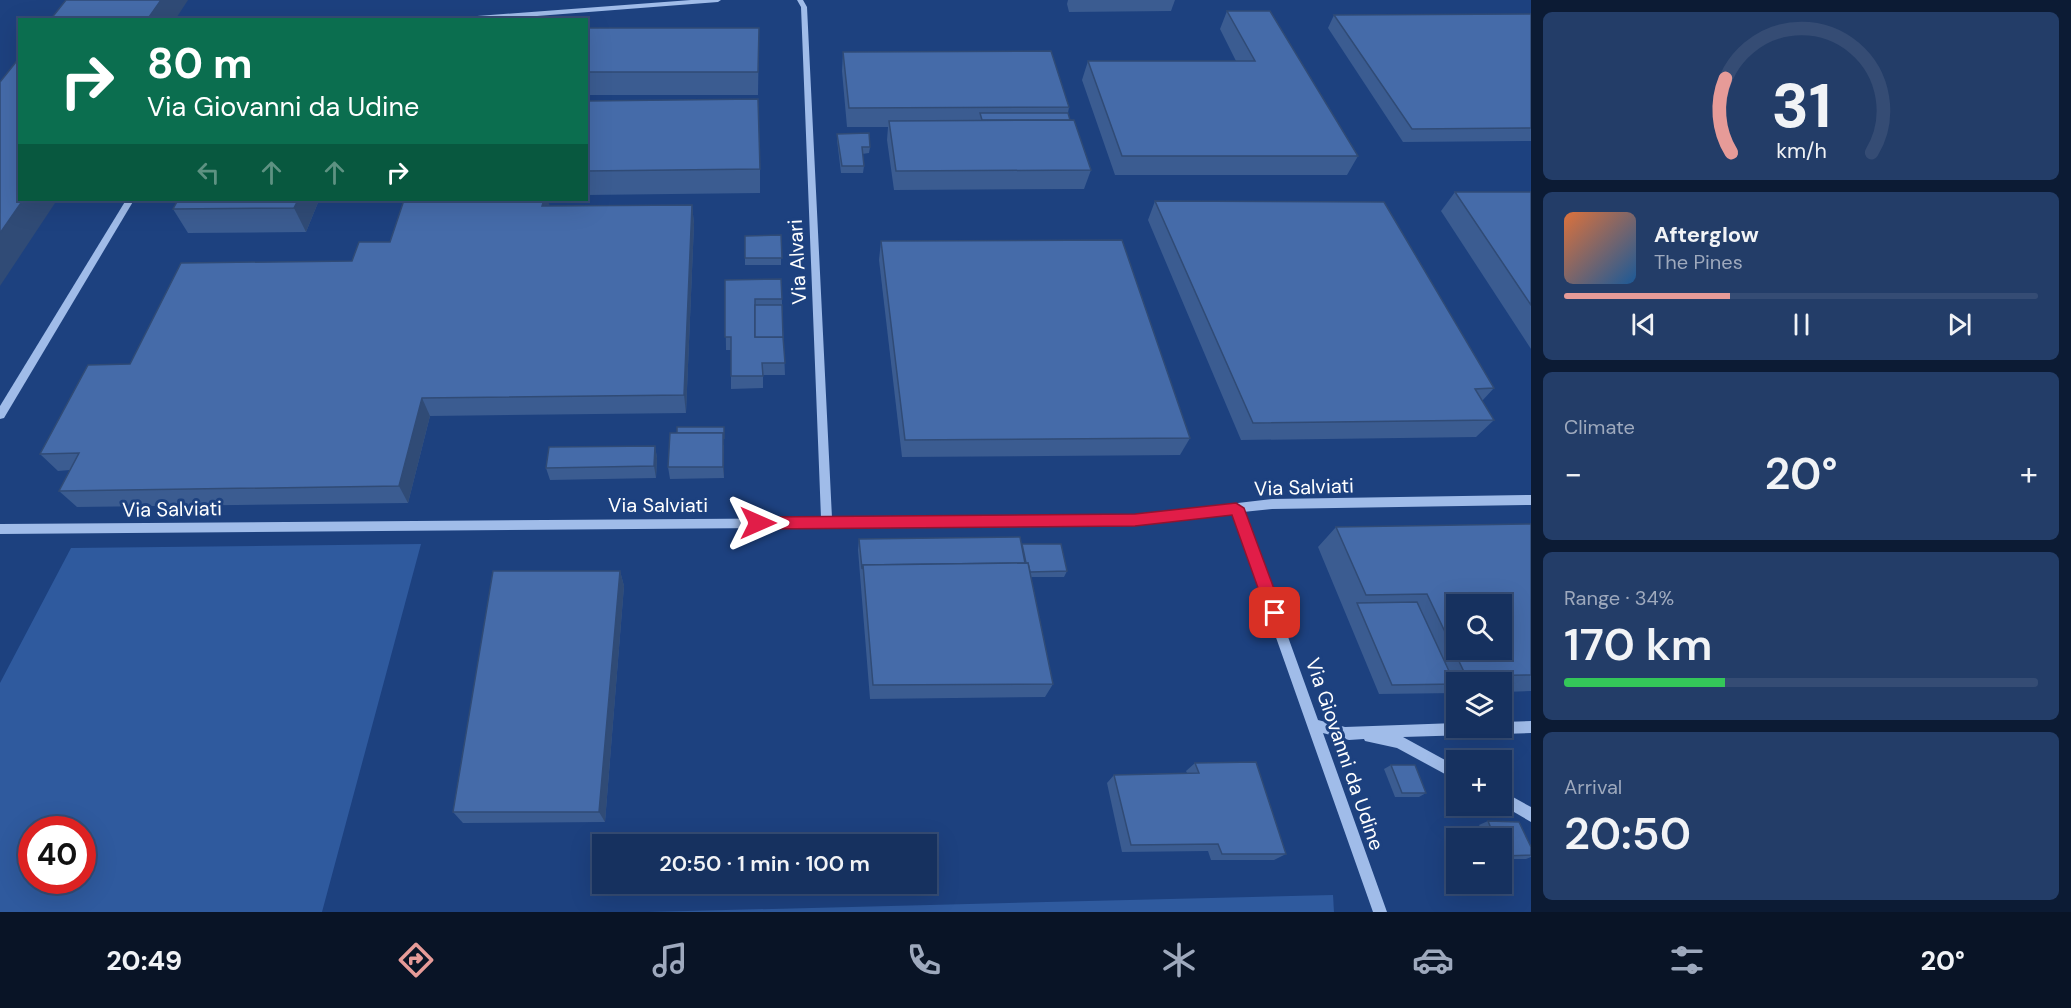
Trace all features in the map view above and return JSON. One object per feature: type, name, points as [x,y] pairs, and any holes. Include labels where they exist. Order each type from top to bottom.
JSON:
[{"type":"street","points":[[478,18],[718,0]]},
{"type":"street","name":"Via Alvari","points":[[800,0],[804,6],[827,522]]},
{"type":"street","points":[[0,415],[129,201]]},
{"type":"street","name":"Via Salviati","points":[[0,529],[1135,520],[1272,504],[1531,500]]},
{"type":"street","name":"Via Giovanni da Udine","points":[[1236,508],[1380,912]]},
{"type":"street","points":[[1314,725],[1344,734],[1399,742],[1446,768]]},
{"type":"street","points":[[1344,734],[1531,727]]},
{"type":"street","points":[[1512,804],[1531,815]]},
{"type":"shaded area","points":[[421,544],[322,912],[0,912],[0,683],[71,548]]},
{"type":"shaded area","points":[[1333,895],[1334,912],[648,912]]},
{"type":"building","points":[[66,0],[161,0],[148,18],[52,18]]},
{"type":"building","points":[[1227,11],[1270,11],[1358,156],[1122,156],[1088,61],[1255,61]]},
{"type":"building","points":[[1531,14],[1531,128],[1412,129],[1334,15]]},
{"type":"building","points":[[588,28],[759,28],[758,72],[588,72]]},
{"type":"building","points":[[1051,51],[1069,107],[849,108],[843,52]]},
{"type":"building","points":[[18,60],[18,201],[22,201],[0,233],[0,82]]},
{"type":"building","points":[[758,99],[760,169],[588,171],[588,101]]},
{"type":"building","points":[[980,113],[1068,113],[1070,120],[982,120]]},
{"type":"building","points":[[1074,120],[1091,170],[896,171],[889,121]]},
{"type":"building","points":[[869,133],[870,147],[862,147],[864,166],[842,166],[837,134]]},
{"type":"building","points":[[1455,192],[1531,192],[1531,305]]},
{"type":"building","points":[[177,201],[298,201],[294,208],[173,209]]},
{"type":"building","points":[[404,201],[544,201],[542,206],[692,205],[684,395],[422,398],[399,486],[59,491],[79,453],[40,454],[88,365],[130,364],[181,263],[352,261],[359,242],[390,242]]},
{"type":"building","points":[[1155,201],[1384,202],[1494,388],[1475,389],[1494,420],[1253,423]]},
{"type":"building","points":[[781,235],[782,258],[745,258],[745,236]]},
{"type":"building","points":[[1122,240],[1190,438],[905,440],[881,241]]},
{"type":"building","points":[[781,279],[782,299],[755,299],[755,337],[783,337],[785,363],[762,363],[763,376],[731,376],[731,337],[725,337],[725,280]]},
{"type":"building","points":[[755,305],[782,305],[783,337],[755,337]]},
{"type":"building","points":[[677,427],[724,427],[724,439],[723,433],[677,433]]},
{"type":"building","points":[[670,433],[723,433],[723,467],[668,467]]},
{"type":"building","points":[[655,446],[654,466],[546,468],[549,447]]},
{"type":"building","points":[[1531,524],[1531,675],[1512,675],[1512,672],[1464,672],[1458,660],[1512,660],[1512,594],[1446,594],[1446,634],[1427,594],[1366,595],[1336,527]]},
{"type":"building","points":[[1020,537],[1025,563],[863,565],[862,569],[859,539]]},
{"type":"building","points":[[1022,544],[1061,544],[1067,571],[1030,572]]},
{"type":"building","points":[[1028,563],[1053,684],[873,685],[863,565]]},
{"type":"building","points":[[493,571],[620,571],[599,812],[453,812]]},
{"type":"building","points":[[1417,602],[1449,672],[1446,672],[1446,684],[1392,685],[1357,603]]},
{"type":"building","points":[[1256,762],[1286,854],[1222,854],[1218,844],[1131,845],[1114,775],[1199,773],[1195,763]]},
{"type":"building","points":[[1391,765],[1415,765],[1426,793],[1402,793]]},
{"type":"building","points":[[1488,821],[1519,822],[1531,847],[1531,855],[1512,856],[1512,828],[1491,828]]},
{"type":"route","points":[[758,523],[1135,520],[1236,508],[1275,613]]}]
